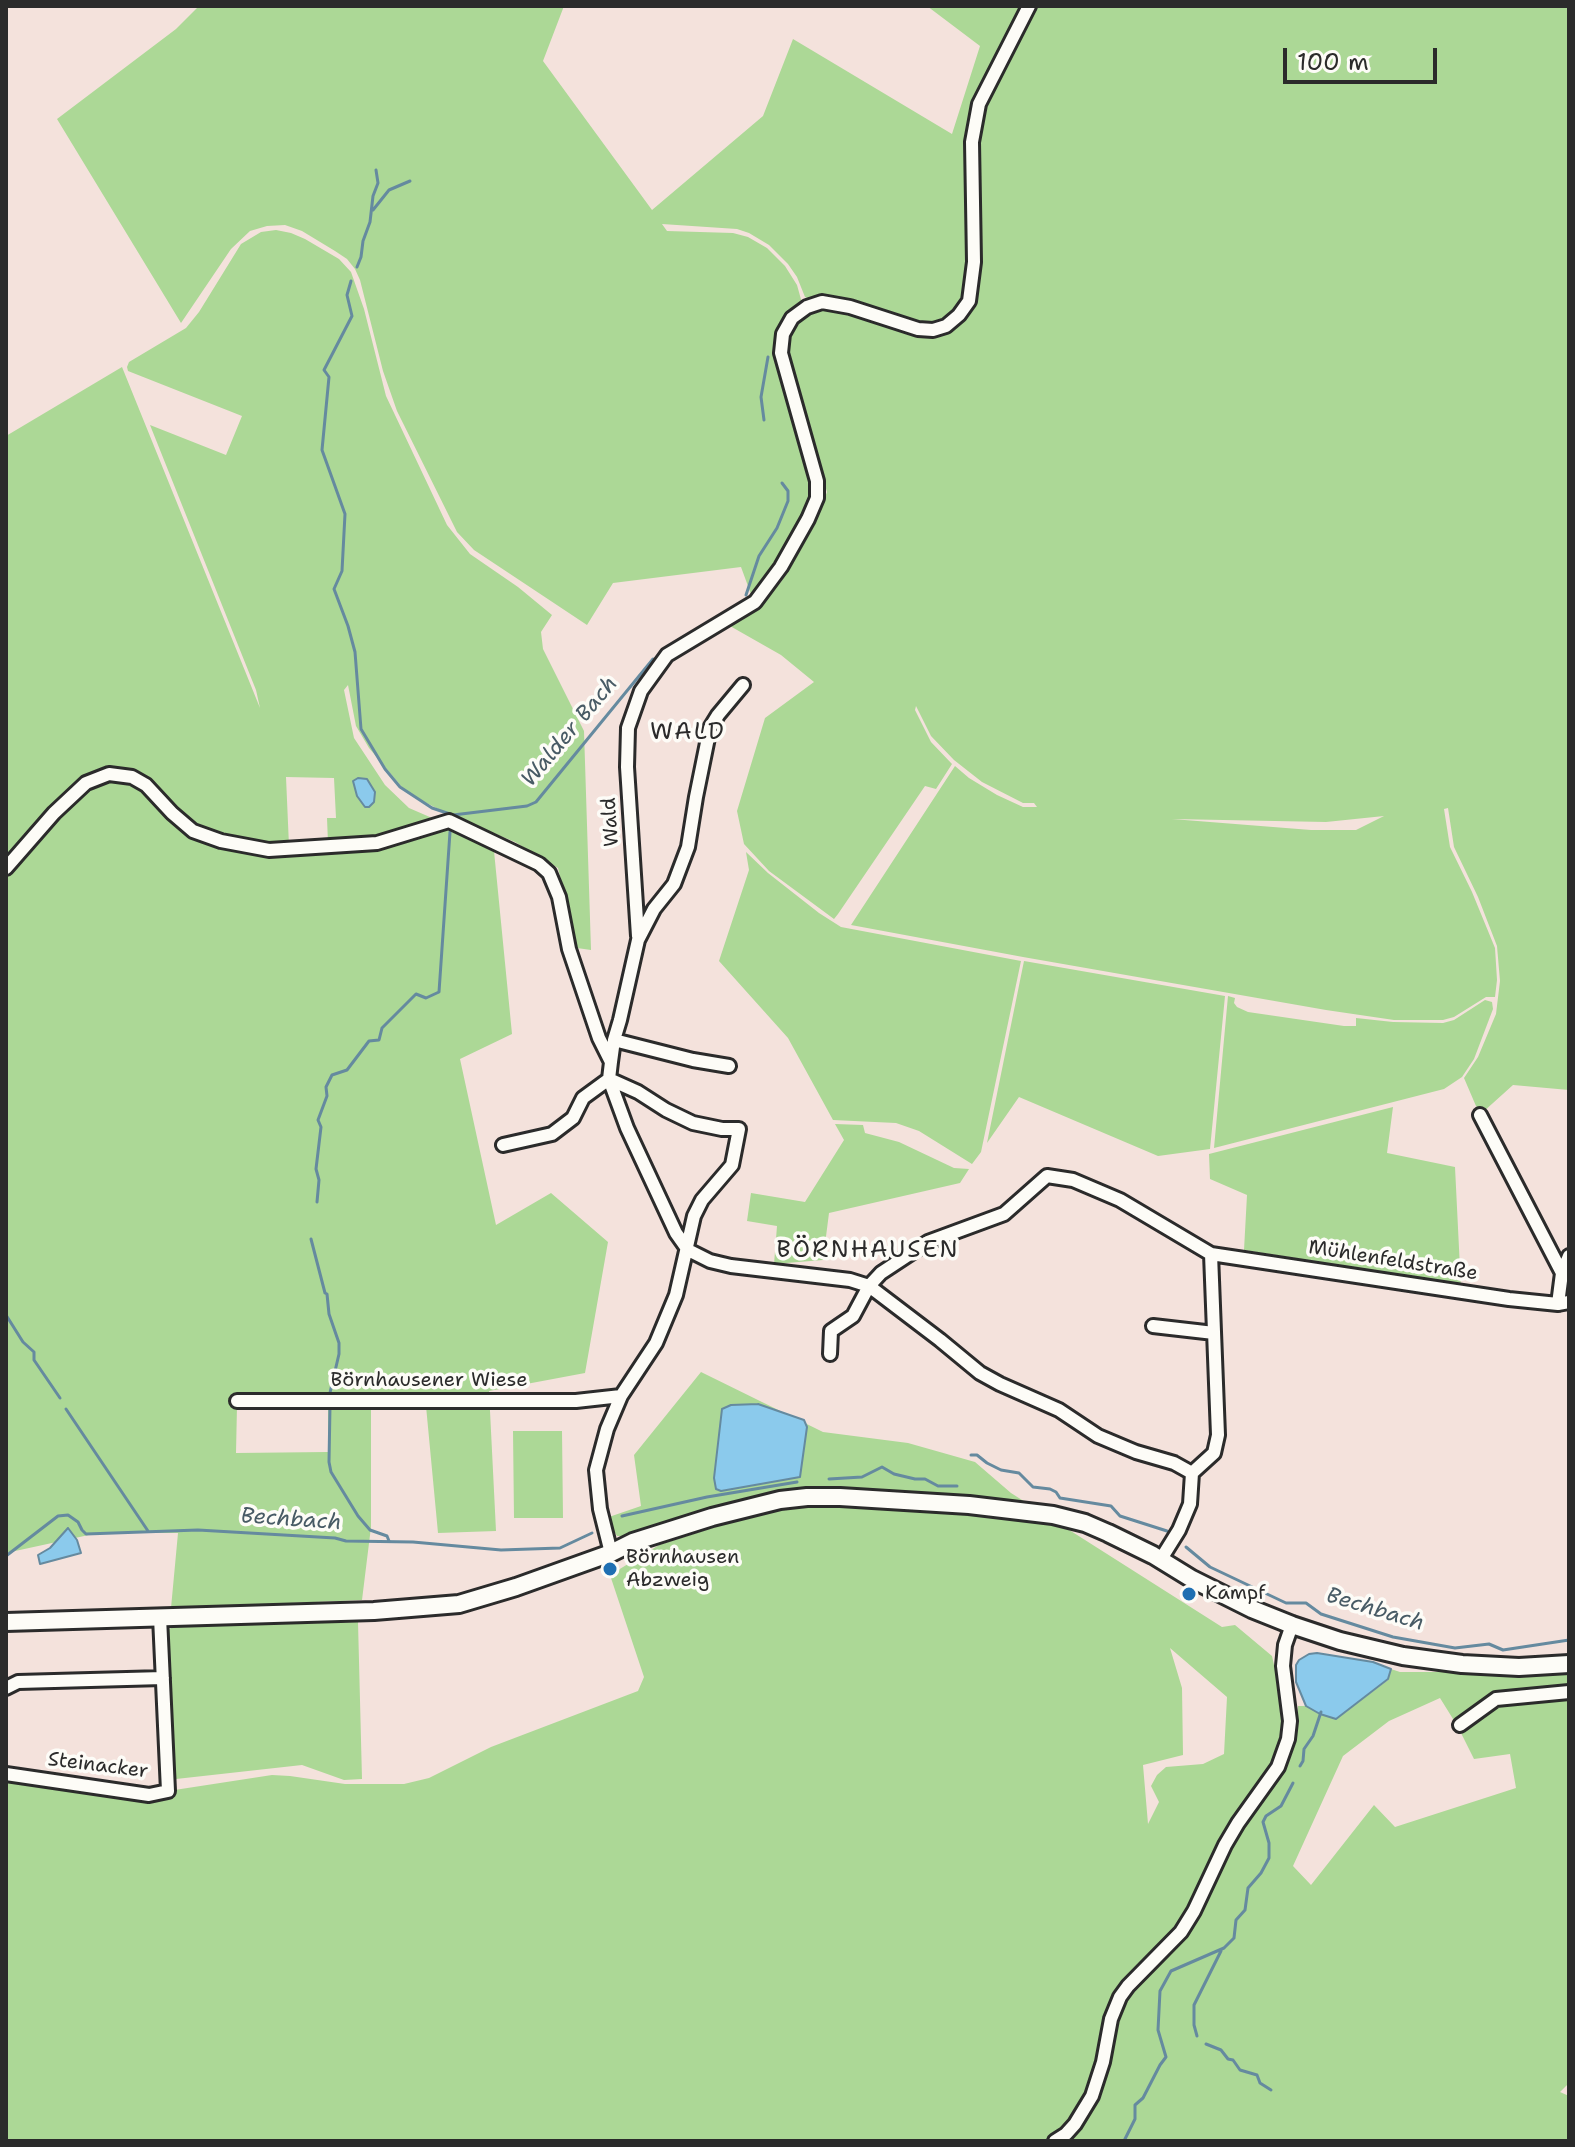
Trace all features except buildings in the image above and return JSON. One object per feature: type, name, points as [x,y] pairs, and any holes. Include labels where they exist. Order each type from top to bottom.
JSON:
[{"type":"main road","points":[[6,1622],[374,1611],[459,1604],[516,1587],[680,1526],[780,1500],[807,1497],[969,1505],[1053,1515],[1085,1523],[1157,1557],[1218,1592],[1292,1625],[1340,1641],[1403,1656],[1462,1664],[1519,1667],[1569,1664]]},
{"type":"street","name":"Wald","points":[[638,940],[627,767],[628,728],[641,691],[667,655],[755,602],[781,567],[817,498],[817,481],[781,353],[783,334],[792,318],[807,307],[822,302],[837,303],[918,329],[933,330],[946,326],[964,308],[969,301],[974,262],[972,142],[979,104],[1029,6]]},
{"type":"street","points":[[743,685],[710,728],[688,847],[674,884],[654,909],[638,940],[611,1062],[609,1079],[627,1128],[676,1233],[688,1250],[710,1261],[850,1280],[869,1286],[980,1373],[1059,1410],[1098,1436],[1174,1463],[1192,1473]]},
{"type":"street","points":[[6,868],[54,813],[86,783],[109,774],[132,777],[146,785],[193,831],[221,841],[269,850],[377,843],[449,821],[539,864],[549,873],[559,897],[569,949],[599,1038],[611,1062]]},
{"type":"street","points":[[614,1040],[729,1066]]},
{"type":"street","points":[[503,1145],[552,1134],[573,1118],[583,1098],[609,1079]]},
{"type":"street","points":[[609,1079],[693,1123],[739,1129],[732,1165],[702,1200],[694,1216],[676,1295],[656,1343],[621,1396],[607,1429],[596,1470],[600,1509],[611,1553]]},
{"type":"street","points":[[1480,1115],[1562,1273],[1564,1303]]},
{"type":"street","points":[[830,1354],[831,1331],[853,1316],[869,1286],[881,1273],[928,1242],[1004,1214],[1047,1176],[1073,1180],[1120,1200],[1211,1254],[1218,1435],[1214,1453],[1192,1473],[1190,1504],[1179,1530],[1157,1557]]},
{"type":"street","name":"Mühlenfeldstraße","points":[[1211,1254],[1509,1299],[1564,1303]]},
{"type":"street","points":[[1562,1273],[1569,1256]]},
{"type":"street","points":[[1153,1326],[1214,1333]]},
{"type":"street","name":"Börnhausener Wiese","points":[[237,1401],[576,1401],[621,1396]]},
{"type":"street","name":"Steinacker","points":[[6,1774],[149,1795],[168,1791],[160,1617]]},
{"type":"street","points":[[1055,2141],[1075,2124],[1092,2096],[1103,2062],[1111,2019],[1120,1997],[1181,1932],[1225,1845],[1278,1767],[1288,1739],[1290,1721],[1283,1666],[1285,1645],[1292,1625]]},
{"type":"street","points":[[6,1688],[18,1682],[163,1678]]},
{"type":"street","points":[[1460,1725],[1496,1699],[1569,1692]]},
{"type":"green space","points":[[199,6],[564,6],[543,61],[652,210],[763,116],[793,39],[952,134],[980,46],[927,6],[1569,6],[1569,1090],[1513,1085],[1483,1112],[1476,1106],[1464,1078],[1478,1057],[1496,1014],[1500,981],[1497,946],[1454,847],[1448,808],[1444,809],[1450,847],[1495,948],[1497,980],[1495,997],[1486,997],[1454,1017],[1443,1020],[1394,1020],[1326,1010],[851,925],[955,766],[997,795],[1023,807],[1037,807],[1034,803],[1023,803],[982,782],[954,760],[931,736],[916,706],[915,710],[931,742],[952,764],[936,789],[925,786],[834,919],[769,871],[744,844],[737,811],[765,718],[814,682],[781,655],[730,626],[781,582],[814,526],[827,492],[788,362],[788,335],[798,318],[810,311],[828,308],[879,323],[882,312],[832,297],[805,297],[788,264],[769,245],[749,233],[737,229],[662,224],[667,231],[733,233],[748,237],[767,248],[785,266],[797,285],[802,303],[787,317],[775,352],[777,368],[809,471],[812,493],[810,511],[752,597],[741,567],[613,583],[587,625],[474,550],[457,532],[397,411],[383,371],[360,280],[347,259],[302,231],[285,225],[250,231],[231,249],[181,323],[57,119],[176,29]],"holes":[[[1384,816],[1356,830],[1311,830],[1172,819],[1326,822]]]},
{"type":"green space","points":[[276,230],[305,239],[339,259],[351,272],[364,309],[386,396],[447,525],[470,554],[552,615],[541,632],[543,649],[584,731],[591,950],[577,948],[558,868],[515,842],[407,793],[369,748],[356,726],[348,685],[344,690],[354,738],[385,785],[409,808],[439,821],[401,829],[375,839],[328,843],[327,818],[336,818],[334,778],[286,777],[289,846],[268,848],[195,828],[146,781],[85,779],[6,864],[6,436],[122,367],[260,708],[256,690],[150,425],[226,455],[242,416],[128,371],[127,367],[129,362],[186,328],[241,244],[261,232]]},
{"type":"green space","points":[[104,783],[139,786],[192,836],[213,847],[231,850],[266,855],[344,853],[384,847],[444,828],[494,851],[512,1034],[460,1059],[496,1225],[551,1193],[608,1242],[585,1373],[489,1391],[496,1531],[438,1533],[426,1406],[371,1407],[371,1527],[362,1600],[171,1608],[178,1533],[98,1533],[6,1553],[6,876],[87,791]],"holes":[[[237,1406],[328,1406],[328,1452],[236,1453]]]},
{"type":"green space","points":[[746,852],[768,873],[841,927],[1021,961],[981,1152],[972,1164],[919,1131],[896,1123],[833,1120],[788,1038],[719,961],[749,870]]},
{"type":"green space","points":[[1024,961],[1225,996],[1210,1149],[1158,1156],[1019,1097],[987,1143]]},
{"type":"green space","points":[[1228,996],[1235,998],[1237,1007],[1248,1012],[1344,1026],[1356,1026],[1356,1018],[1443,1023],[1454,1020],[1485,1000],[1492,1002],[1493,1009],[1474,1059],[1462,1077],[1444,1089],[1214,1148]]},
{"type":"green space","points":[[1393,1107],[1387,1153],[1455,1167],[1461,1289],[1314,1266],[1314,1261],[1244,1250],[1247,1195],[1210,1179],[1209,1154]]},
{"type":"green space","points":[[835,1124],[863,1125],[865,1133],[899,1142],[954,1168],[969,1169],[960,1183],[829,1213],[823,1260],[774,1264],[777,1226],[747,1221],[751,1193],[805,1202],[844,1140]]},
{"type":"green space","points":[[701,1372],[823,1432],[908,1443],[975,1462],[1011,1493],[1222,1627],[1235,1625],[1272,1656],[1280,1692],[1281,1725],[1272,1769],[1209,1865],[1179,1925],[1130,1978],[1082,2110],[1050,2141],[6,2141],[6,1774],[85,1786],[168,1791],[272,1775],[345,1784],[404,1784],[429,1778],[491,1747],[638,1691],[644,1677],[610,1575],[659,1545],[715,1527],[712,1511],[638,1536],[617,1536],[606,1518],[641,1506],[634,1455]],"holes":[[[1170,1648],[1227,1697],[1224,1754],[1203,1764],[1166,1767],[1157,1775],[1151,1786],[1159,1802],[1148,1824],[1143,1765],[1183,1755],[1182,1688]]]},
{"type":"green space","points":[[513,1431],[562,1431],[563,1518],[514,1518]]},
{"type":"green space","points":[[358,1622],[362,1779],[344,1780],[302,1765],[176,1779],[166,1631],[173,1627]]},
{"type":"green space","points":[[1391,1669],[1400,1672],[1569,1672],[1569,2083],[1560,2092],[1569,2096],[1569,2141],[1064,2141],[1085,2121],[1100,2096],[1121,2013],[1130,1995],[1174,1947],[1223,1860],[1289,1759],[1298,1706],[1306,1706],[1336,1719],[1388,1680]],"holes":[[[1440,1698],[1474,1759],[1510,1754],[1516,1788],[1395,1827],[1374,1805],[1311,1885],[1293,1866],[1343,1756],[1389,1721]]]},
{"type":"water","points":[[367,779],[375,792],[374,802],[369,807],[365,807],[357,796],[353,781]]},
{"type":"water","points":[[758,1404],[804,1420],[807,1427],[800,1477],[721,1491],[716,1489],[714,1478],[722,1409],[731,1405]]},
{"type":"water","points":[[68,1528],[77,1540],[81,1553],[40,1564],[38,1555],[50,1548]]},
{"type":"water","points":[[1317,1653],[1373,1662],[1391,1669],[1388,1679],[1336,1719],[1306,1706],[1296,1682],[1299,1660]]},
{"type":"waterway","points":[[357,267],[378,183],[376,170]]},
{"type":"waterway","points":[[373,210],[389,190],[410,181]]},
{"type":"waterway","points":[[351,281],[347,295],[352,316],[324,370],[329,377],[322,450],[345,514],[342,571],[334,589],[355,652],[361,729],[385,769],[400,787],[432,808],[453,815],[527,806],[536,802],[653,659]]},
{"type":"waterway","name":"Walder Bach","points":[[764,420],[761,397],[768,357]]},
{"type":"waterway","name":"Walder Bach","points":[[746,595],[759,556],[777,528],[788,501],[788,491],[782,483]]},
{"type":"waterway","name":"Walder Bach","points":[[317,1202],[319,1180],[316,1169],[321,1127],[318,1120],[332,1075],[347,1070],[369,1041],[379,1040],[382,1028],[416,994],[426,998],[439,992],[450,832]]},
{"type":"waterway","name":"Walder Bach","points":[[311,1239],[339,1343],[329,1397]]},
{"type":"waterway","points":[[6,1315],[23,1342],[34,1352],[34,1360],[60,1398]]},
{"type":"waterway","name":"Walder Bach","points":[[330,1406],[331,1472],[358,1516],[370,1530],[387,1536],[389,1541]]},
{"type":"waterway","points":[[66,1409],[148,1531]]},
{"type":"waterway","name":"Bechbach","points":[[971,1455],[977,1455],[1001,1470],[1019,1473],[1033,1487],[1050,1489],[1060,1498],[1111,1506],[1120,1516],[1167,1531]]},
{"type":"waterway","name":"Bechbach","points":[[829,1479],[862,1477],[882,1467],[894,1474],[925,1479],[938,1486],[957,1486]]},
{"type":"waterway","name":"Bechbach","points":[[622,1516],[707,1497],[797,1482]]},
{"type":"waterway","name":"Bechbach","points":[[6,1556],[58,1516],[68,1515],[78,1522],[86,1534],[198,1530],[501,1550],[560,1548],[592,1533]]},
{"type":"waterway","name":"Bechbach","points":[[1186,1547],[1210,1567],[1286,1603],[1306,1603],[1321,1614],[1393,1637],[1455,1648],[1489,1644],[1503,1650],[1569,1640]]},
{"type":"waterway","points":[[1300,1766],[1304,1749],[1313,1736],[1321,1712]]},
{"type":"waterway","points":[[1124,2141],[1135,2119],[1135,2105],[1143,2098],[1166,2057],[1158,2030],[1160,1991],[1171,1971],[1224,1948],[1234,1938],[1236,1920],[1245,1910],[1248,1888],[1269,1858],[1269,1843],[1263,1822],[1266,1816],[1281,1806],[1293,1783]]},
{"type":"waterway","points":[[1197,2036],[1194,2005],[1221,1951]]},
{"type":"waterway","points":[[1206,2044],[1221,2050],[1240,2070],[1257,2075],[1260,2083],[1271,2090]]},
{"type":"place","name":"Börnhausen Abzweig","points":[[610,1569]]},
{"type":"place","name":"Kampf","points":[[1189,1594]]},
{"type":"district","name":"WALD","points":[[688,733]]},
{"type":"district","name":"BÖRNHAUSEN","points":[[868,1251]]}]
